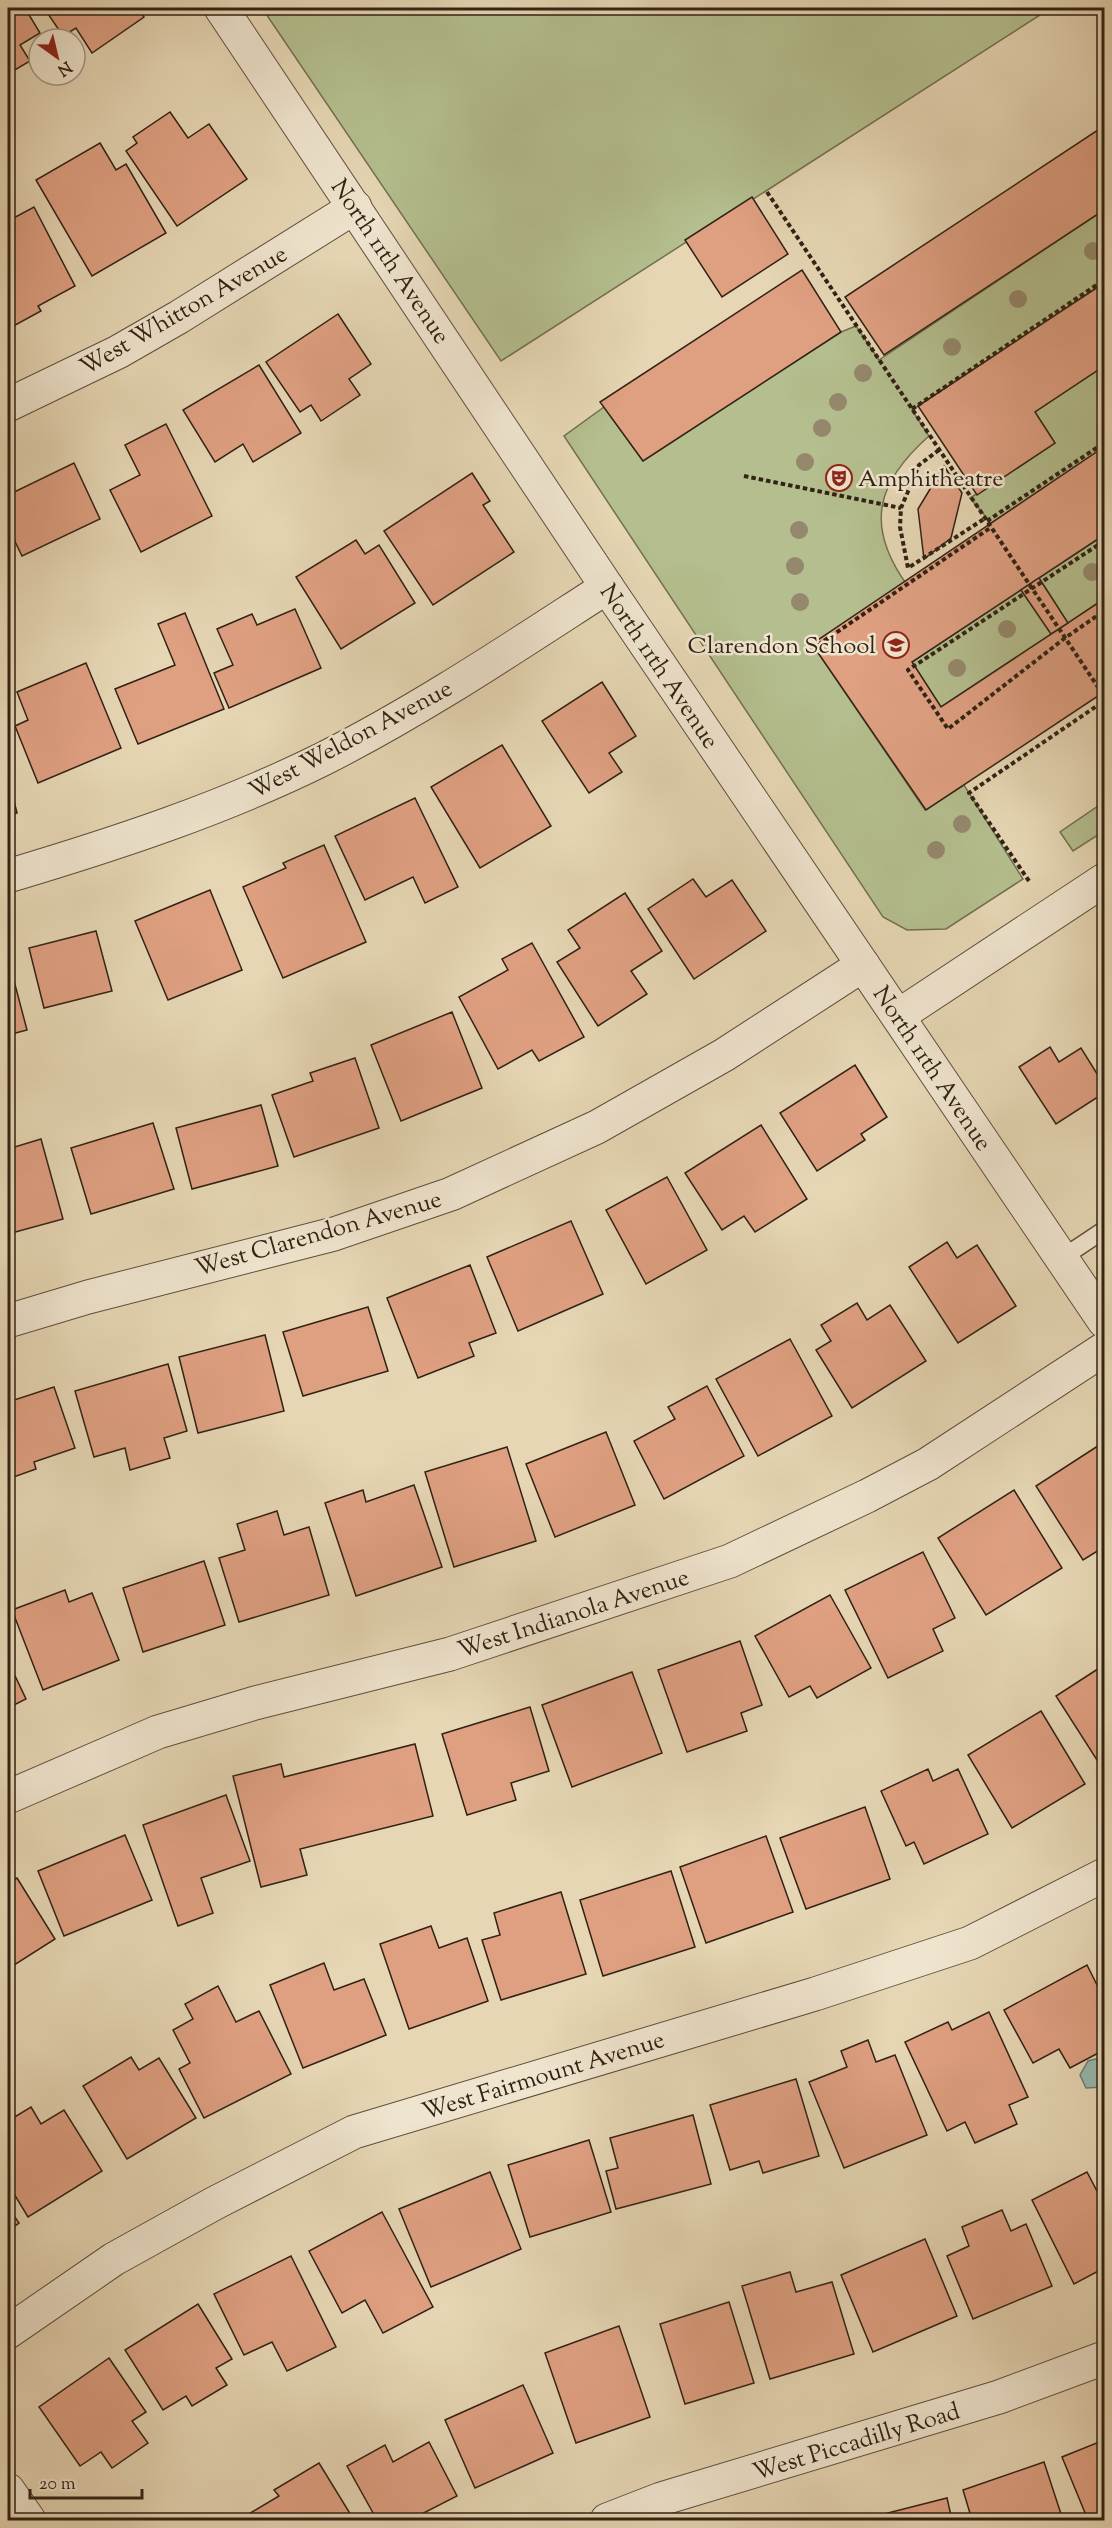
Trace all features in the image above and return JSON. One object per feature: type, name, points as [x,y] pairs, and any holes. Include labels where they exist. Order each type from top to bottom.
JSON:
[{"type":"street","name":"North 11th Avenue","points":[[221,8],[607,587],[1104,1321]]},
{"type":"street","name":"West Whitton Avenue","points":[[8,405],[118,352],[179,317],[355,207]]},
{"type":"street","name":"West Weldon Avenue","points":[[8,876],[114,844],[235,800],[322,759],[411,712],[607,587]]},
{"type":"street","points":[[898,1016],[1104,880]]},
{"type":"street","name":"West Clarendon Avenue","points":[[8,1321],[88,1297],[334,1234],[451,1194],[607,1121],[724,1055],[862,965]]},
{"type":"street","name":"West Indianola Avenue","points":[[8,1797],[158,1732],[255,1703],[450,1654],[730,1561],[867,1496],[928,1464],[1104,1349]]},
{"type":"street","name":"West Fairmount Avenue","points":[[8,2332],[114,2259],[215,2203],[354,2132],[815,1994],[970,1943],[1104,1875]]},
{"type":"street","name":"West Piccadilly Road","points":[[607,2520],[661,2499],[999,2397],[1104,2358]]},
{"type":"street","points":[[8,2490],[29,2520]]},
{"type":"lane","points":[[1062,1258],[1104,1230]]},
{"type":"path","points":[[767,192],[991,528]]},
{"type":"path","points":[[912,409],[1104,280]]},
{"type":"path","points":[[1104,443],[986,520],[1104,696]]},
{"type":"path","points":[[939,450],[919,465],[901,508],[900,527],[908,568],[984,519]]},
{"type":"path","points":[[744,476],[901,508]]},
{"type":"path","points":[[819,645],[991,528]]},
{"type":"path","points":[[1104,541],[908,670],[948,729],[1065,638],[1104,611]]},
{"type":"path","points":[[1029,881],[969,793],[1104,701]]},
{"type":"green space","points":[[262,8],[1051,8],[501,361]]},
{"type":"green space","points":[[1104,210],[1104,283],[912,410],[929,436],[911,453],[888,488],[882,505],[881,524],[893,563],[907,585],[812,644],[925,810],[964,785],[1023,879],[946,929],[907,930],[883,917],[564,436],[604,407],[643,461],[841,332],[856,326],[879,360]]},
{"type":"green space","points":[[1104,366],[1104,447],[991,523],[970,498],[1055,443],[1035,412]]},
{"type":"green space","points":[[1104,535],[1104,599],[1068,623],[1039,578]]},
{"type":"green space","points":[[1021,590],[1051,634],[941,707],[912,662]]},
{"type":"green space","points":[[1104,802],[1104,831],[1073,851],[1060,832]]},
{"type":"water","points":[[1095,2059],[1104,2062],[1104,2087],[1086,2088],[1080,2075],[1088,2061]]},
{"type":"building","points":[[8,8],[25,8],[36,27],[27,27],[27,41],[20,45],[27,56],[27,63],[8,74]]},
{"type":"building","points":[[44,8],[138,8],[144,17],[92,53],[87,45],[87,27],[57,27]]},
{"type":"building","points":[[170,112],[188,138],[209,124],[247,179],[177,226],[126,151],[137,143],[133,137]]},
{"type":"building","points":[[1104,126],[1104,210],[884,355],[845,297]]},
{"type":"building","points":[[100,143],[116,170],[126,164],[166,233],[92,276],[36,180]]},
{"type":"building","points":[[752,197],[788,254],[722,297],[685,240]]},
{"type":"building","points":[[34,207],[75,286],[38,306],[41,311],[8,329],[8,221]]},
{"type":"building","points":[[802,270],[841,332],[643,461],[600,402]]},
{"type":"building","points":[[1104,283],[1104,366],[1035,412],[1055,443],[977,495],[918,406]]},
{"type":"building","points":[[338,314],[371,364],[349,379],[360,395],[321,421],[311,405],[300,412],[266,362]]},
{"type":"building","points":[[259,365],[301,433],[253,462],[243,444],[215,462],[183,410]]},
{"type":"building","points":[[166,424],[212,516],[141,552],[110,490],[140,475],[125,445]]},
{"type":"building","points":[[1104,447],[1104,535],[912,662],[941,707],[1104,599],[1104,692],[926,810],[812,644]]},
{"type":"building","points":[[74,463],[100,519],[22,556],[8,527],[8,495]]},
{"type":"building","points":[[944,466],[962,493],[951,538],[924,559],[918,509]]},
{"type":"building","points":[[472,473],[490,501],[483,505],[514,552],[433,605],[384,531]]},
{"type":"building","points":[[356,540],[365,554],[379,545],[415,603],[341,649],[296,577]]},
{"type":"building","points":[[1039,578],[1068,623],[1051,634],[1021,590]]},
{"type":"building","points":[[295,609],[321,668],[229,708],[214,673],[233,665],[217,629],[252,614],[257,625]]},
{"type":"building","points":[[185,613],[224,709],[138,744],[115,689],[175,665],[158,624]]},
{"type":"building","points":[[86,663],[121,748],[38,783],[15,726],[28,720],[17,692]]},
{"type":"building","points":[[602,682],[636,736],[609,753],[622,772],[589,793],[542,721]]},
{"type":"building","points":[[502,745],[551,826],[480,868],[431,787]]},
{"type":"building","points":[[8,777],[17,813],[8,815]]},
{"type":"building","points":[[415,798],[458,887],[425,903],[413,877],[365,900],[335,836]]},
{"type":"building","points":[[324,845],[366,942],[283,978],[243,887],[286,868],[283,863]]},
{"type":"building","points":[[693,879],[706,897],[732,880],[766,931],[694,979],[648,909]]},
{"type":"building","points":[[210,890],[242,970],[168,1000],[135,921]]},
{"type":"building","points":[[625,893],[662,951],[631,971],[647,994],[598,1026],[557,962],[580,948],[568,930]]},
{"type":"building","points":[[96,931],[112,991],[44,1008],[29,948]]},
{"type":"building","points":[[532,943],[584,1037],[539,1061],[532,1050],[498,1069],[459,997],[508,970],[502,959]]},
{"type":"building","points":[[8,958],[27,1030],[8,1035]]},
{"type":"building","points":[[452,1012],[482,1088],[401,1121],[371,1045]]},
{"type":"building","points":[[1050,1047],[1059,1062],[1081,1048],[1104,1085],[1104,1093],[1056,1124],[1019,1067]]},
{"type":"building","points":[[355,1058],[379,1128],[294,1157],[272,1095],[313,1081],[310,1073]]},
{"type":"building","points":[[855,1065],[887,1117],[861,1134],[865,1140],[817,1171],[780,1113]]},
{"type":"building","points":[[261,1105],[278,1166],[192,1189],[176,1128]]},
{"type":"building","points":[[153,1123],[174,1189],[91,1214],[71,1148]]},
{"type":"building","points":[[761,1125],[807,1199],[755,1232],[744,1216],[722,1230],[685,1173]]},
{"type":"building","points":[[41,1139],[63,1219],[8,1234],[8,1149]]},
{"type":"building","points":[[667,1177],[707,1250],[646,1284],[606,1210]]},
{"type":"building","points":[[571,1221],[603,1294],[518,1331],[487,1257]]},
{"type":"building","points":[[947,1242],[957,1258],[977,1245],[1016,1306],[958,1343],[909,1267]]},
{"type":"building","points":[[470,1265],[496,1333],[469,1343],[474,1356],[418,1378],[387,1298]]},
{"type":"building","points":[[857,1303],[867,1320],[890,1305],[926,1361],[852,1408],[816,1350],[831,1341],[821,1325]]},
{"type":"building","points":[[368,1307],[388,1371],[303,1396],[283,1332]]},
{"type":"building","points":[[265,1335],[284,1411],[198,1433],[179,1357]]},
{"type":"building","points":[[790,1339],[832,1416],[758,1456],[716,1379]]},
{"type":"building","points":[[168,1364],[187,1431],[164,1438],[170,1458],[130,1470],[125,1448],[94,1457],[75,1391]]},
{"type":"building","points":[[707,1386],[744,1456],[664,1499],[634,1441],[675,1419],[668,1407]]},
{"type":"building","points":[[54,1387],[75,1448],[34,1462],[36,1469],[8,1479],[8,1402]]},
{"type":"building","points":[[606,1432],[635,1505],[555,1537],[526,1464]]},
{"type":"building","points":[[1104,1442],[1104,1547],[1083,1560],[1036,1486]]},
{"type":"building","points":[[507,1447],[536,1541],[454,1567],[425,1472]]},
{"type":"building","points":[[414,1485],[442,1567],[356,1596],[325,1503],[363,1490],[366,1502]]},
{"type":"building","points":[[1014,1490],[1062,1568],[986,1615],[938,1538]]},
{"type":"building","points":[[277,1511],[284,1535],[309,1527],[329,1595],[239,1622],[219,1558],[245,1550],[237,1524]]},
{"type":"building","points":[[923,1552],[955,1618],[933,1629],[943,1651],[888,1678],[845,1590]]},
{"type":"building","points":[[204,1561],[225,1625],[143,1652],[123,1588]]},
{"type":"building","points":[[65,1590],[69,1602],[92,1593],[119,1660],[43,1690],[12,1610]]},
{"type":"building","points":[[830,1595],[871,1668],[817,1698],[810,1686],[789,1697],[755,1636]]},
{"type":"building","points":[[740,1641],[762,1705],[741,1713],[747,1731],[687,1752],[658,1670]]},
{"type":"building","points":[[8,1661],[26,1699],[8,1708]]},
{"type":"building","points":[[1104,1665],[1104,1771],[1056,1696]]},
{"type":"building","points":[[632,1672],[662,1753],[572,1787],[542,1705]]},
{"type":"building","points":[[530,1707],[549,1771],[511,1783],[516,1800],[467,1815],[442,1734]]},
{"type":"building","points":[[1041,1711],[1085,1784],[1012,1828],[968,1755]]},
{"type":"building","points":[[415,1744],[433,1816],[300,1849],[307,1875],[261,1887],[233,1776],[281,1764],[284,1777]]},
{"type":"building","points":[[928,1769],[933,1781],[958,1769],[988,1834],[924,1864],[914,1842],[906,1846],[881,1791]]},
{"type":"building","points":[[226,1795],[250,1861],[201,1878],[213,1913],[178,1926],[143,1825]]},
{"type":"building","points":[[865,1807],[890,1879],[806,1909],[780,1838]]},
{"type":"building","points":[[125,1835],[152,1900],[64,1936],[38,1871]]},
{"type":"building","points":[[766,1836],[793,1912],[706,1943],[680,1867]]},
{"type":"building","points":[[671,1871],[695,1947],[603,1976],[580,1900]]},
{"type":"building","points":[[17,1878],[55,1939],[8,1969],[8,1883]]},
{"type":"building","points":[[561,1892],[586,1974],[501,2000],[482,1940],[500,1935],[494,1913]]},
{"type":"building","points":[[431,1926],[439,1948],[467,1938],[488,2001],[409,2029],[380,1944]]},
{"type":"building","points":[[324,1963],[334,1990],[364,1979],[386,2035],[303,2068],[270,1985]]},
{"type":"building","points":[[1087,1965],[1104,1999],[1104,2050],[1070,2068],[1059,2049],[1033,2063],[1004,2010]]},
{"type":"building","points":[[218,1986],[236,2022],[259,2011],[291,2074],[204,2118],[179,2069],[190,2063],[173,2030],[193,2019],[185,2004]]},
{"type":"building","points":[[989,2012],[1028,2097],[1009,2105],[1017,2124],[975,2143],[965,2122],[947,2131],[905,2042],[948,2022],[952,2030]]},
{"type":"building","points":[[868,2040],[876,2062],[895,2055],[927,2135],[844,2168],[809,2082],[847,2067],[841,2051]]},
{"type":"building","points":[[131,2057],[139,2070],[159,2058],[196,2118],[127,2159],[83,2086]]},
{"type":"building","points":[[796,2079],[819,2156],[763,2173],[759,2161],[730,2170],[710,2105]]},
{"type":"building","points":[[31,2107],[41,2124],[64,2110],[102,2171],[28,2217],[8,2184],[8,2121]]},
{"type":"building","points":[[693,2115],[711,2184],[616,2209],[606,2171],[618,2168],[610,2138]]},
{"type":"building","points":[[589,2140],[611,2212],[530,2237],[508,2165]]},
{"type":"building","points":[[490,2172],[521,2249],[431,2287],[399,2209]]},
{"type":"building","points":[[1087,2172],[1097,2191],[1104,2188],[1104,2268],[1074,2284],[1032,2200]]},
{"type":"building","points":[[8,2207],[19,2223],[8,2231]]},
{"type":"building","points":[[1002,2210],[1011,2231],[1026,2224],[1052,2286],[973,2319],[947,2256],[969,2246],[962,2227]]},
{"type":"building","points":[[382,2212],[433,2307],[383,2333],[365,2300],[342,2313],[309,2251]]},
{"type":"building","points":[[925,2239],[957,2316],[873,2352],[841,2275]]},
{"type":"building","points":[[291,2256],[336,2347],[287,2371],[272,2342],[244,2355],[214,2294]]},
{"type":"building","points":[[790,2272],[796,2292],[832,2282],[854,2354],[770,2379],[742,2286]]},
{"type":"building","points":[[729,2302],[754,2383],[685,2404],[660,2324]]},
{"type":"building","points":[[198,2304],[232,2359],[216,2368],[227,2385],[192,2406],[186,2396],[163,2410],[125,2350]]},
{"type":"building","points":[[619,2326],[650,2417],[576,2443],[545,2353]]},
{"type":"building","points":[[109,2358],[146,2412],[132,2421],[148,2443],[112,2468],[101,2452],[80,2466],[39,2407]]},
{"type":"building","points":[[523,2385],[553,2453],[475,2488],[445,2420]]},
{"type":"building","points":[[1104,2440],[1104,2520],[1088,2520],[1062,2457]]},
{"type":"building","points":[[429,2442],[457,2496],[410,2520],[377,2520],[347,2466],[385,2445],[393,2462]]},
{"type":"building","points":[[1044,2462],[1063,2520],[972,2520],[963,2490]]},
{"type":"building","points":[[319,2463],[354,2520],[251,2520],[247,2515],[279,2496],[274,2490]]},
{"type":"building","points":[[947,2498],[952,2520],[864,2520],[864,2519]]},
{"type":"place","name":"Amphitheatre","points":[[839,478]]},
{"type":"place","name":"Clarendon School","points":[[896,645]]}]
